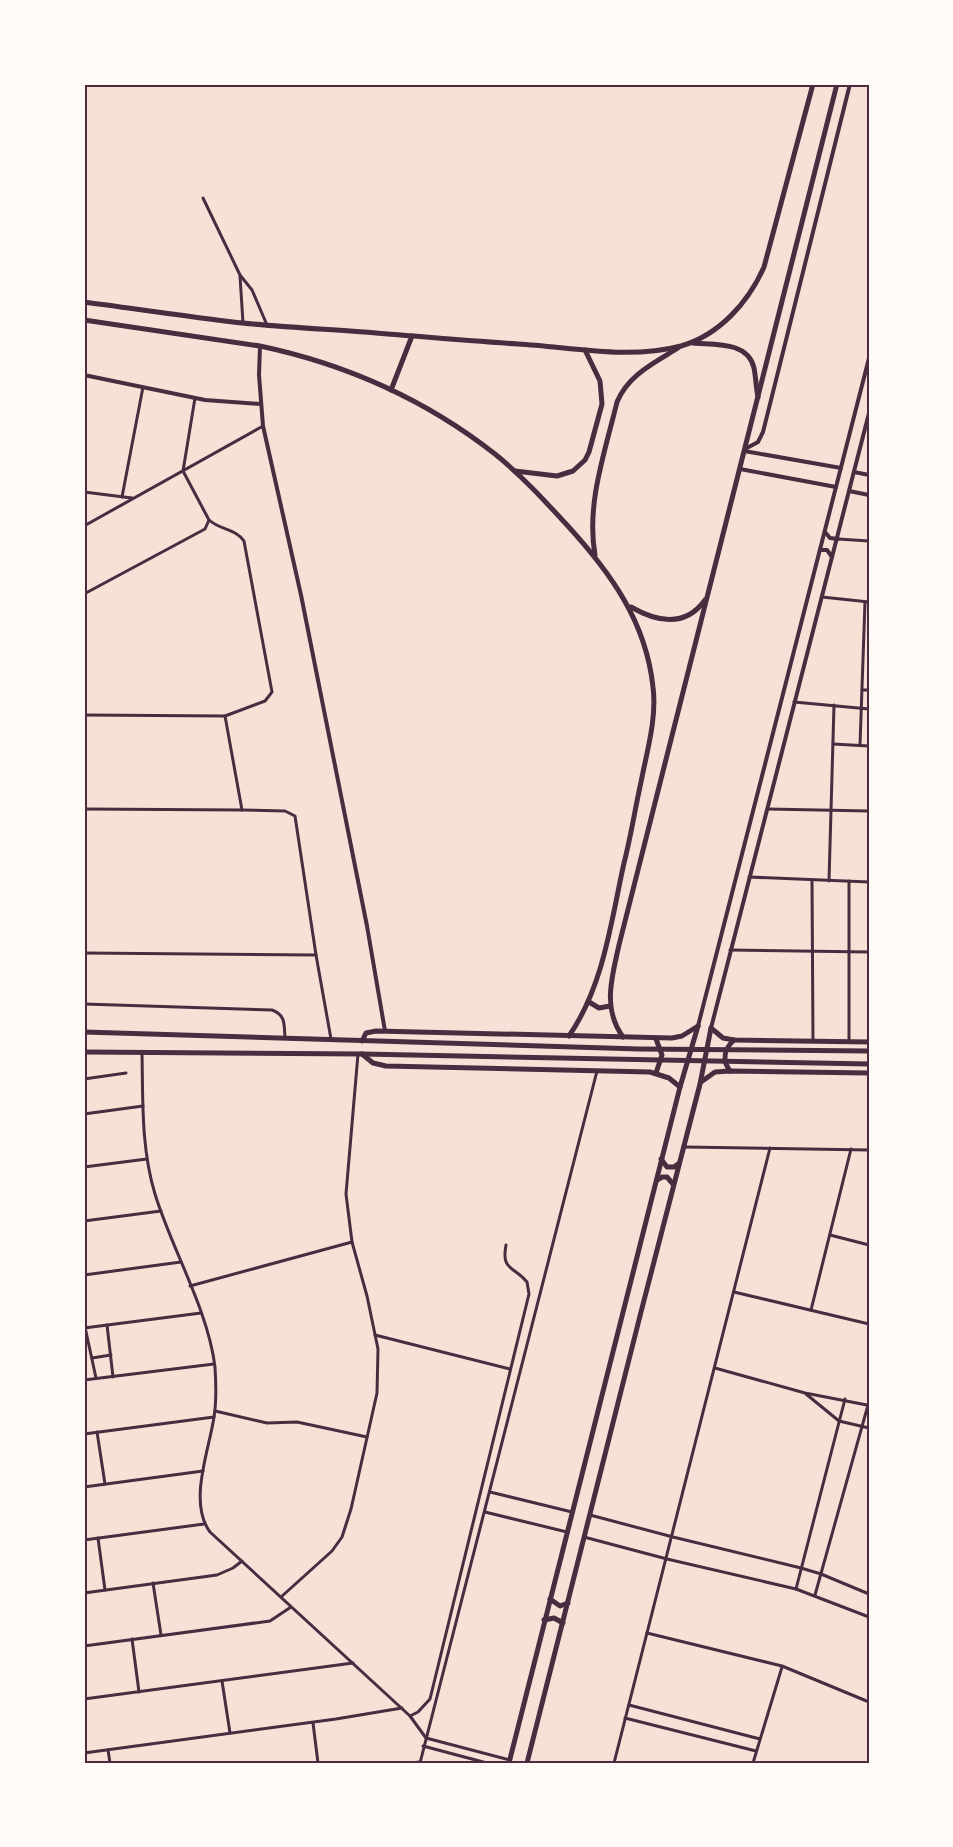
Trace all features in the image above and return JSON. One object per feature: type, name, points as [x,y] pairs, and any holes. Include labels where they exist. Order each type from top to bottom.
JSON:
[{"type":"main road","points":[[84,302],[243,323],[585,350],[637,353],[682,346],[691,343],[728,318],[749,295],[757,282],[764,267],[813,84]]},
{"type":"main road","points":[[623,1037],[614,1022],[610,1006],[611,981],[618,945],[837,84]]},
{"type":"main road","points":[[84,320],[260,346],[314,359],[391,390],[468,434],[514,470],[596,557],[613,579],[629,607],[645,647],[652,675],[654,702],[632,830],[601,964],[589,1002],[569,1036]]},
{"type":"main road","points":[[391,390],[412,336]]},
{"type":"main road","points":[[691,343],[731,346],[746,353],[754,367],[758,399]]},
{"type":"main road","points":[[596,557],[592,528],[593,506],[620,394],[636,374],[682,346]]},
{"type":"main road","points":[[514,470],[557,476],[573,471],[590,452],[602,404],[600,381],[585,350]]},
{"type":"main road","points":[[629,607],[648,617],[671,620],[692,612],[708,595]]},
{"type":"main road","points":[[589,1002],[599,1008],[610,1006]]},
{"type":"main road","points":[[362,1041],[366,1033],[371,1031],[678,1038],[698,1026]]},
{"type":"main road","points":[[510,1761],[680,1087],[698,1026]]},
{"type":"main road","points":[[527,1763],[700,1084],[711,1028],[723,1038],[734,1040],[869,1042]]},
{"type":"main road","points":[[84,1032],[639,1048],[869,1051]]},
{"type":"main road","points":[[656,1038],[662,1055],[657,1073]]},
{"type":"main road","points":[[730,1071],[725,1060],[725,1053],[734,1040]]},
{"type":"main road","points":[[84,1052],[360,1054],[869,1064]]},
{"type":"main road","points":[[360,1054],[373,1063],[386,1066],[657,1073],[669,1078],[680,1087]]},
{"type":"main road","points":[[700,1084],[711,1074],[730,1071],[869,1073]]},
{"type":"main road","points":[[662,1159],[668,1167],[674,1167],[679,1162]]},
{"type":"main road","points":[[656,1182],[659,1178],[667,1177],[673,1185]]},
{"type":"main road","points":[[550,1599],[560,1606],[568,1603]]},
{"type":"main road","points":[[544,1620],[554,1618],[563,1623]]},
{"type":"street","points":[[744,450],[758,442],[763,432],[850,84]]},
{"type":"street","points":[[202,198],[240,274],[252,290],[267,325]]},
{"type":"street","points":[[240,274],[243,323]]},
{"type":"street","points":[[260,346],[263,426],[295,569],[367,926],[385,1031]]},
{"type":"street","points":[[698,1026],[869,358]]},
{"type":"street","points":[[84,375],[195,398],[261,404]]},
{"type":"street","points":[[122,497],[143,387]]},
{"type":"street","points":[[84,715],[225,716],[265,701],[271,696],[273,688],[244,541],[240,536],[209,520],[183,471],[195,398]]},
{"type":"street","points":[[711,1028],[729,950],[869,413]]},
{"type":"street","points":[[84,526],[263,426]]},
{"type":"street","points":[[744,450],[841,468]]},
{"type":"street","points":[[740,469],[836,486]]},
{"type":"street","points":[[854,472],[869,475]]},
{"type":"street","points":[[849,491],[869,495]]},
{"type":"street","points":[[84,492],[134,499]]},
{"type":"street","points":[[84,594],[205,529],[209,520]]},
{"type":"street","points":[[825,531],[830,538],[869,541]]},
{"type":"street","points":[[820,550],[829,551],[833,558]]},
{"type":"street","points":[[822,597],[867,602],[863,644],[860,746]]},
{"type":"street","points":[[864,624],[869,625]]},
{"type":"street","points":[[863,644],[869,645]]},
{"type":"street","points":[[862,690],[869,690]]},
{"type":"street","points":[[794,702],[869,709]]},
{"type":"street","points":[[829,881],[834,705]]},
{"type":"street","points":[[225,716],[242,810]]},
{"type":"street","points":[[833,744],[869,746]]},
{"type":"street","points":[[84,809],[285,811],[295,816],[331,1039]]},
{"type":"street","points":[[766,809],[869,811]]},
{"type":"street","points":[[749,877],[869,882]]},
{"type":"street","points":[[812,880],[813,1041]]},
{"type":"street","points":[[849,881],[849,1041]]},
{"type":"street","points":[[729,950],[869,952]]},
{"type":"street","points":[[84,954],[316,955]]},
{"type":"street","points":[[84,1004],[272,1010],[284,1018],[285,1038]]},
{"type":"street","points":[[142,1053],[147,1159],[161,1211],[201,1313],[214,1364],[215,1411],[203,1471],[200,1513],[204,1524],[402,1708],[426,1738],[510,1761]]},
{"type":"street","points":[[281,1597],[332,1551],[342,1537],[367,1437],[378,1378],[375,1335],[352,1242],[347,1184],[360,1054]]},
{"type":"street","points":[[410,1763],[421,1762],[423,1746],[597,1071]]},
{"type":"street","points":[[84,1080],[126,1074]]},
{"type":"street","points":[[84,1114],[143,1106]]},
{"type":"street","points":[[683,1147],[869,1150]]},
{"type":"street","points":[[614,1763],[673,1538],[770,1148]]},
{"type":"street","points":[[810,1310],[851,1149]]},
{"type":"street","points":[[84,1167],[147,1159]]},
{"type":"street","points":[[84,1221],[161,1211]]},
{"type":"street","points":[[830,1235],[869,1245]]},
{"type":"street","points":[[190,1286],[352,1242]]},
{"type":"street","points":[[410,1716],[418,1712],[430,1699],[529,1288],[524,1278],[506,1264],[504,1255],[506,1245]]},
{"type":"street","points":[[84,1275],[181,1262]]},
{"type":"street","points":[[734,1292],[869,1324]]},
{"type":"street","points":[[96,1379],[85,1327],[201,1313]]},
{"type":"street","points":[[107,1325],[113,1377]]},
{"type":"street","points":[[375,1335],[511,1369]]},
{"type":"street","points":[[92,1358],[111,1355]]},
{"type":"street","points":[[84,1380],[214,1364]]},
{"type":"street","points":[[715,1368],[805,1393],[868,1405],[815,1595]]},
{"type":"street","points":[[805,1393],[839,1421],[869,1428]]},
{"type":"street","points":[[796,1589],[845,1399]]},
{"type":"street","points":[[215,1411],[267,1423],[297,1422],[367,1437]]},
{"type":"street","points":[[84,1434],[214,1417]]},
{"type":"street","points":[[97,1432],[105,1484]]},
{"type":"street","points":[[84,1487],[203,1471]]},
{"type":"street","points":[[490,1492],[572,1512]]},
{"type":"street","points":[[484,1512],[567,1532]]},
{"type":"street","points":[[590,1515],[673,1538],[801,1568],[869,1594]]},
{"type":"street","points":[[84,1540],[204,1524]]},
{"type":"street","points":[[584,1537],[666,1559],[796,1589],[869,1617]]},
{"type":"street","points":[[98,1538],[105,1590]]},
{"type":"street","points":[[84,1593],[217,1575],[242,1561]]},
{"type":"street","points":[[153,1583],[161,1635]]},
{"type":"street","points":[[84,1646],[270,1621],[291,1606]]},
{"type":"street","points":[[647,1633],[782,1666],[869,1702]]},
{"type":"street","points":[[132,1639],[139,1692]]},
{"type":"street","points":[[84,1700],[353,1663]]},
{"type":"street","points":[[753,1763],[782,1666]]},
{"type":"street","points":[[222,1681],[230,1733]]},
{"type":"street","points":[[629,1705],[760,1739]]},
{"type":"street","points":[[84,1753],[402,1708]]},
{"type":"street","points":[[625,1718],[756,1751]]},
{"type":"street","points":[[312,1722],[318,1763]]},
{"type":"street","points":[[423,1746],[487,1763]]},
{"type":"street","points":[[108,1749],[110,1763]]}]
